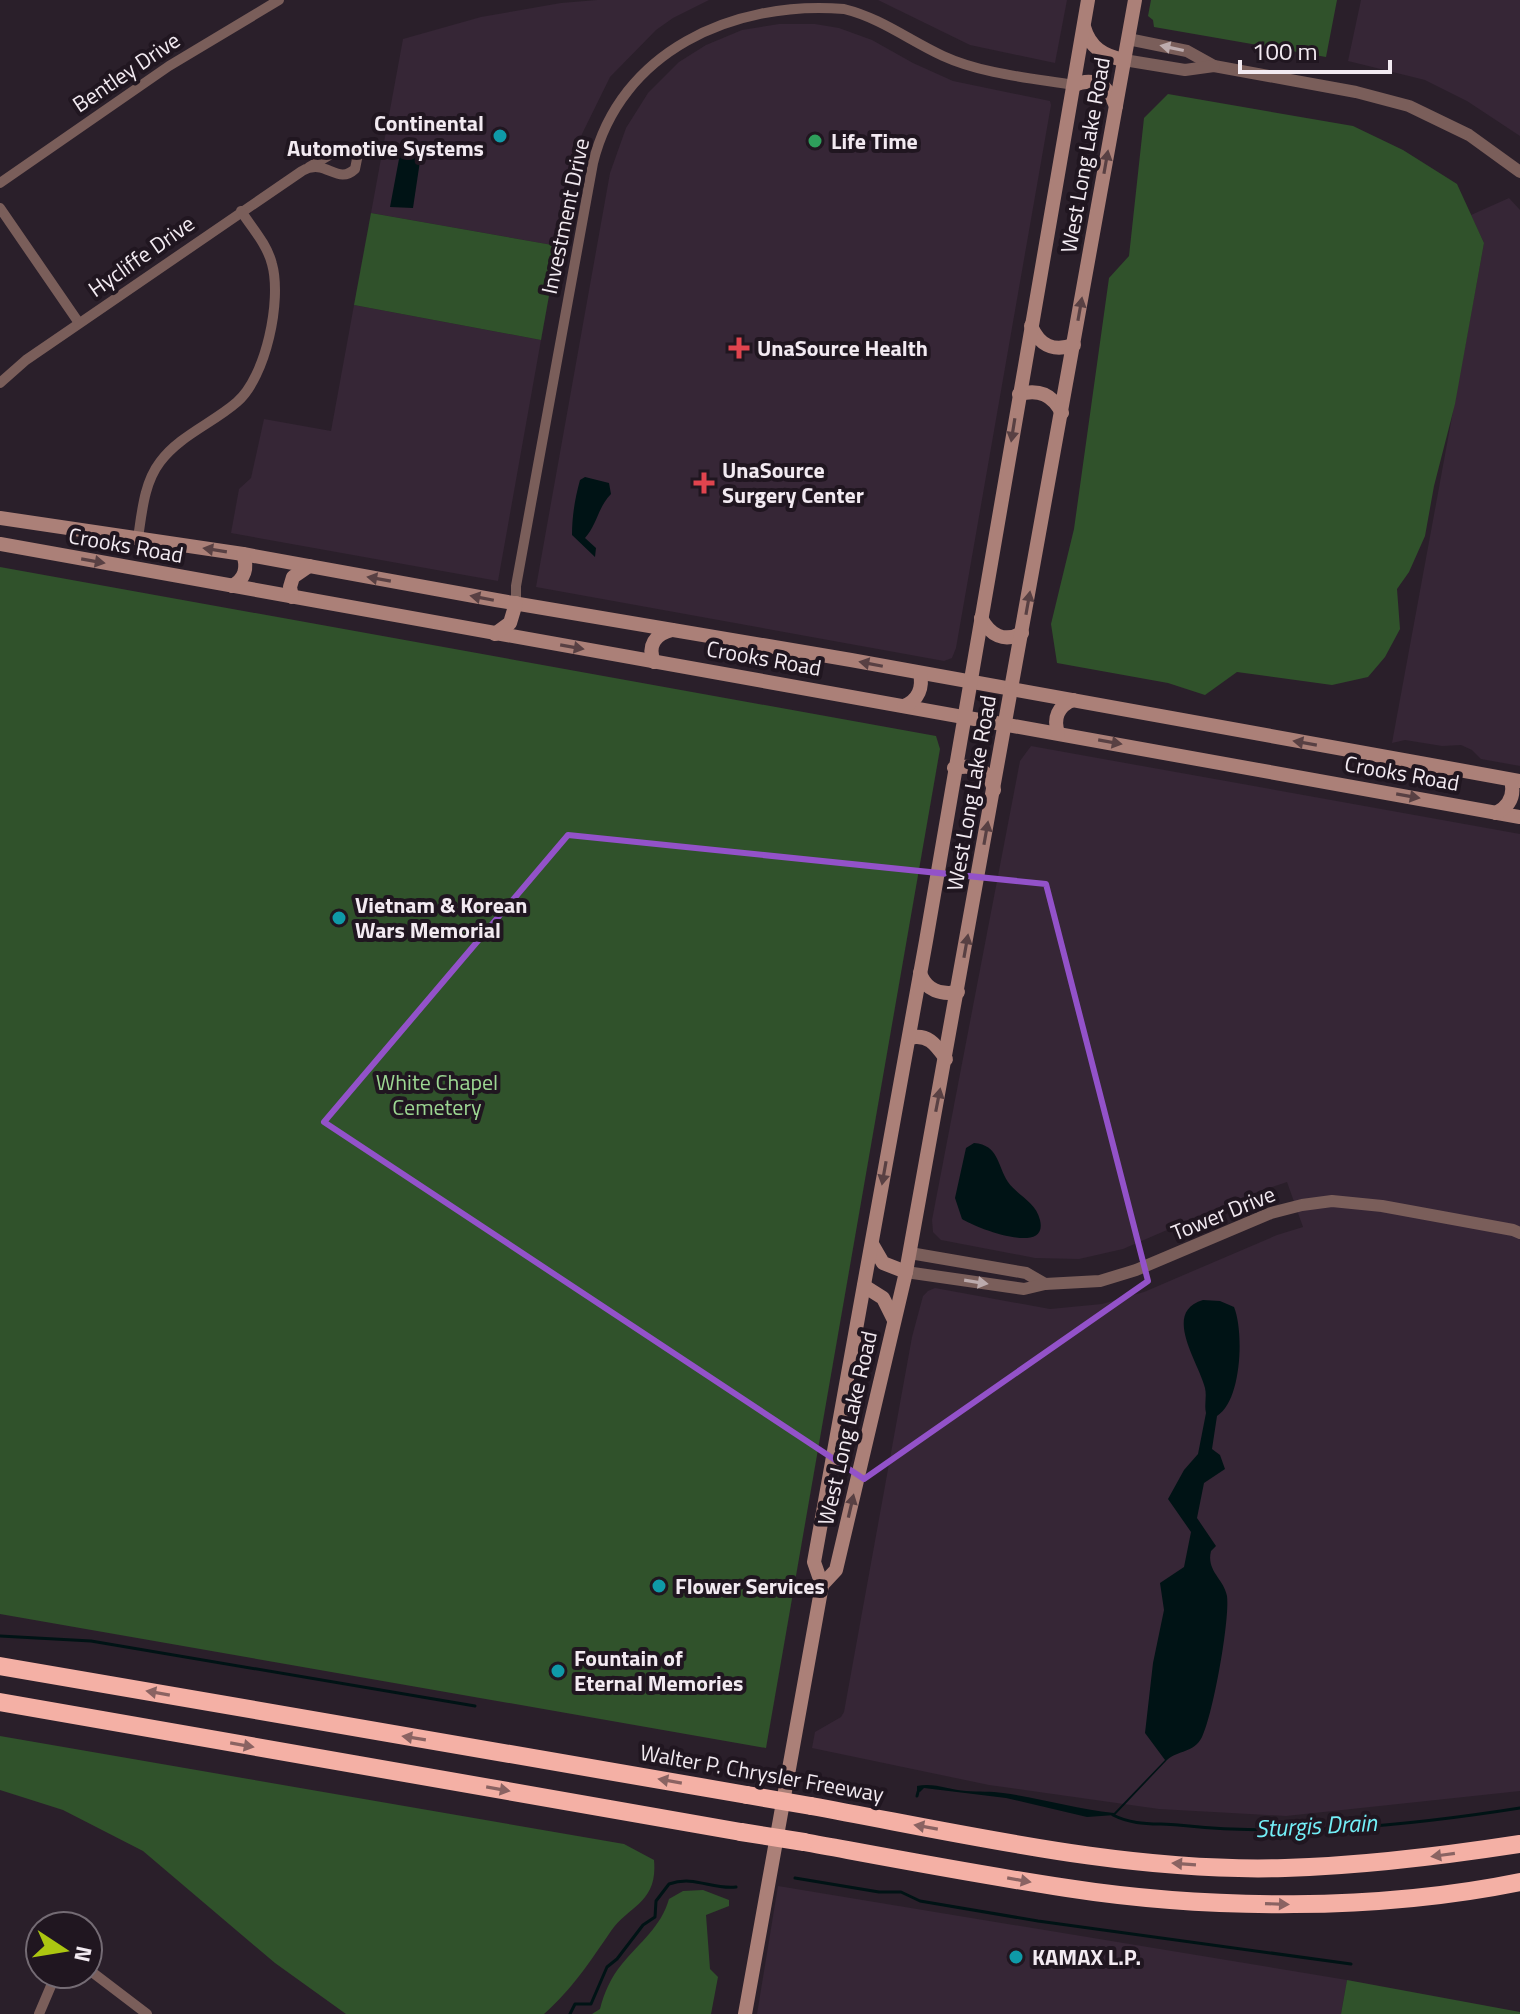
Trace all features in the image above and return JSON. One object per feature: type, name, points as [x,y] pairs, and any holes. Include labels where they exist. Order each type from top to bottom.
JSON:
[{"type":"highway","name":"Walter P. Chrysler Freeway","points":[[0,1666],[1086,1855],[1183,1865],[1284,1869],[1412,1859],[1520,1844]]},
{"type":"highway","points":[[0,1702],[1069,1889],[1178,1900],[1306,1905],[1485,1889],[1520,1882]]},
{"type":"highway","points":[[1485,1889],[1520,1891]]},
{"type":"main road","name":"West Long Lake Road","points":[[745,2014],[822,1585],[814,1562],[909,1038],[1088,0]]},
{"type":"main road","name":"West Long Lake Road","points":[[822,1585],[836,1570],[910,1253],[1135,0]]},
{"type":"main road","points":[[1084,27],[1097,49],[1124,60]]},
{"type":"main road","points":[[1074,85],[1088,81],[1101,84],[1116,107]]},
{"type":"main road","points":[[1031,326],[1047,347],[1074,345]]},
{"type":"main road","points":[[1019,394],[1033,391],[1046,394],[1062,413]]},
{"type":"main road","name":"Crooks Road","points":[[0,518],[243,554],[1516,780]]},
{"type":"main road","points":[[28,549],[30,532],[42,524]]},
{"type":"main road","name":"Crooks Road","points":[[0,544],[1520,817]]},
{"type":"main road","points":[[232,586],[245,572],[243,554]]},
{"type":"main road","points":[[292,597],[290,587],[293,577],[309,566]]},
{"type":"main road","points":[[495,634],[510,623],[516,603]]},
{"type":"main road","points":[[981,618],[998,637],[1011,638],[1022,633]]},
{"type":"main road","points":[[654,662],[651,650],[653,640],[672,630]]},
{"type":"main road","points":[[904,706],[911,703],[919,692],[920,673]]},
{"type":"main road","points":[[1058,733],[1058,711],[1073,700]]},
{"type":"main road","points":[[954,768],[971,766],[981,770],[989,777],[994,790]]},
{"type":"main road","points":[[1496,813],[1507,805],[1516,780]]},
{"type":"main road","points":[[920,973],[926,984],[935,991],[958,992]]},
{"type":"main road","points":[[909,1038],[920,1036],[929,1040],[946,1059]]},
{"type":"main road","points":[[872,1244],[883,1263],[906,1272]]},
{"type":"main road","points":[[864,1286],[883,1298],[893,1314],[894,1324]]},
{"type":"main road","points":[[836,1438],[844,1449],[864,1452]]},
{"type":"street","name":"Bentley Drive","points":[[0,183],[169,66],[279,0]]},
{"type":"street","name":"Investment Drive","points":[[516,603],[519,571],[593,163],[611,111],[649,61],[691,30],[729,13],[761,5],[805,3],[868,17],[959,62],[1074,85]]},
{"type":"street","points":[[1128,39],[1187,51],[1214,66]]},
{"type":"street","points":[[1124,60],[1185,70],[1214,66],[1356,92],[1409,106],[1469,135],[1520,172]]},
{"type":"street","name":"Hycliffe Drive","points":[[0,383],[16,367],[309,167]]},
{"type":"street","points":[[0,208],[79,323]]},
{"type":"street","points":[[138,538],[146,489],[159,463],[173,448],[244,396],[261,368],[273,308],[274,273],[266,250],[241,211]]},
{"type":"street","name":"Tower Drive","points":[[906,1272],[1024,1289],[1045,1284],[1085,1283],[1117,1277],[1257,1218],[1286,1208],[1316,1203],[1365,1203],[1518,1230]]},
{"type":"street","name":"Tower Drive","points":[[910,1253],[1026,1273],[1045,1284]]},
{"type":"street","points":[[104,1981],[147,2014]]},
{"type":"street","points":[[39,2014],[49,1990]]},
{"type":"highlighted area","points":[[568,835],[1046,884],[1148,1281],[864,1479],[324,1122]]},
{"type":"shaded area","points":[[597,0],[709,0],[656,30],[610,77],[582,134],[558,246],[371,213],[403,39],[481,17]]},
{"type":"shaded area","points":[[878,0],[1067,0],[1055,63],[970,45]]},
{"type":"shaded area","points":[[1361,0],[1520,0],[1520,136],[1467,101],[1425,80],[1348,61]]},
{"type":"shaded area","points":[[779,24],[839,28],[872,40],[953,81],[1050,101],[956,648],[952,658],[944,661],[536,587],[610,173],[626,128],[648,93],[679,62],[706,45],[742,30]]},
{"type":"shaded area","points":[[416,140],[420,161],[413,208],[390,207],[402,143]]},
{"type":"shaded area","points":[[1509,198],[1520,210],[1520,766],[1481,759],[1461,745],[1442,746],[1405,740],[1392,743],[1484,243],[1471,215]]},
{"type":"shaded area","points":[[354,305],[541,340],[498,581],[231,533],[239,489],[251,478],[264,419],[331,431]]},
{"type":"shaded area","points":[[585,477],[609,483],[611,494],[585,538],[596,548],[595,557],[572,535],[580,480]]},
{"type":"shaded area","points":[[1031,746],[1520,834],[1520,1791],[1286,1816],[1159,1809],[989,1785],[812,1748],[815,1732],[841,1717],[844,1712],[912,1337],[923,1296],[935,1288],[1050,1309],[1102,1304],[1144,1292],[1277,1235],[1303,1227],[1287,1182],[1248,1195],[1123,1249],[1079,1259],[1035,1258],[941,1240],[933,1232],[932,1220],[1020,761]]},
{"type":"shaded area","points":[[974,1143],[993,1152],[1008,1182],[1035,1208],[1040,1231],[1033,1237],[994,1233],[962,1219],[955,1198],[966,1148]]},
{"type":"shaded area","points":[[1203,1300],[1220,1301],[1234,1307],[1240,1348],[1232,1396],[1217,1416],[1212,1449],[1220,1455],[1225,1469],[1204,1483],[1197,1518],[1216,1546],[1211,1551],[1211,1564],[1227,1596],[1220,1667],[1202,1737],[1195,1746],[1167,1760],[1115,1815],[1087,1817],[1006,1798],[924,1788],[917,1791],[917,1786],[929,1785],[998,1792],[1114,1813],[1165,1760],[1145,1733],[1153,1663],[1164,1610],[1160,1583],[1184,1567],[1191,1532],[1168,1499],[1184,1470],[1198,1454],[1206,1413],[1205,1388],[1184,1326],[1185,1315],[1191,1306]]},
{"type":"shaded area","points":[[778,1886],[1347,1980],[1341,2014],[757,2014]]},
{"type":"green space","points":[[1151,0],[1337,0],[1326,57],[1154,27],[1153,20],[1148,16]]},
{"type":"green space","points":[[1168,94],[1353,126],[1403,150],[1457,184],[1484,243],[1455,404],[1425,536],[1409,572],[1397,589],[1400,629],[1385,657],[1368,677],[1332,685],[1237,672],[1205,695],[1168,683],[1057,663],[1051,624],[1074,529],[1109,278],[1129,256],[1144,118]]},
{"type":"green space","points":[[371,213],[558,246],[541,340],[354,305]]},
{"type":"green space","name":"White Chapel Cemetery","points":[[0,567],[936,736],[940,749],[766,1748],[0,1614]]},
{"type":"green space","points":[[0,1736],[624,1844],[654,1860],[652,1886],[641,1902],[618,1922],[572,1985],[544,2014],[346,2014],[275,1963],[143,1851],[63,1810],[0,1790]]},
{"type":"green space","points":[[703,1890],[729,1900],[729,1906],[706,1915],[710,1969],[718,1977],[711,2014],[592,2014],[600,2009],[614,1974],[655,1926],[669,1899],[683,1891]]},
{"type":"green space","points":[[1347,1980],[1520,2012],[1520,2014],[1341,2014]]},
{"type":"waterway","points":[[0,1636],[91,1641],[475,1706]]},
{"type":"waterway","name":"Sturgis Drain","points":[[917,1796],[918,1792]]},
{"type":"waterway","name":"Sturgis Drain","points":[[1113,1815],[1145,1823],[1306,1830],[1434,1820],[1520,1808]]},
{"type":"waterway","points":[[795,1878],[879,1892],[901,1892],[920,1901],[1038,1921],[1351,1964]]},
{"type":"waterway","name":"Sturgis Drain","points":[[570,2014],[575,2004],[591,2004],[607,1967],[643,1925],[655,1917],[656,1901],[669,1884],[687,1881],[736,1887]]},
{"type":"place","name":"Continental Automotive Systems","points":[[500,136]]},
{"type":"place","name":"Life Time","points":[[815,141]]},
{"type":"place","name":"UnaSource Health","points":[[739,348]]},
{"type":"place","name":"UnaSource Surgery Center","points":[[704,483]]},
{"type":"place","name":"Vietnam & Korean Wars Memorial","points":[[339,918]]},
{"type":"place","name":"Flower Services","points":[[659,1586]]},
{"type":"place","name":"Fountain of Eternal Memories","points":[[558,1671]]},
{"type":"place","name":"KAMAX L.P.","points":[[1016,1957]]}]
